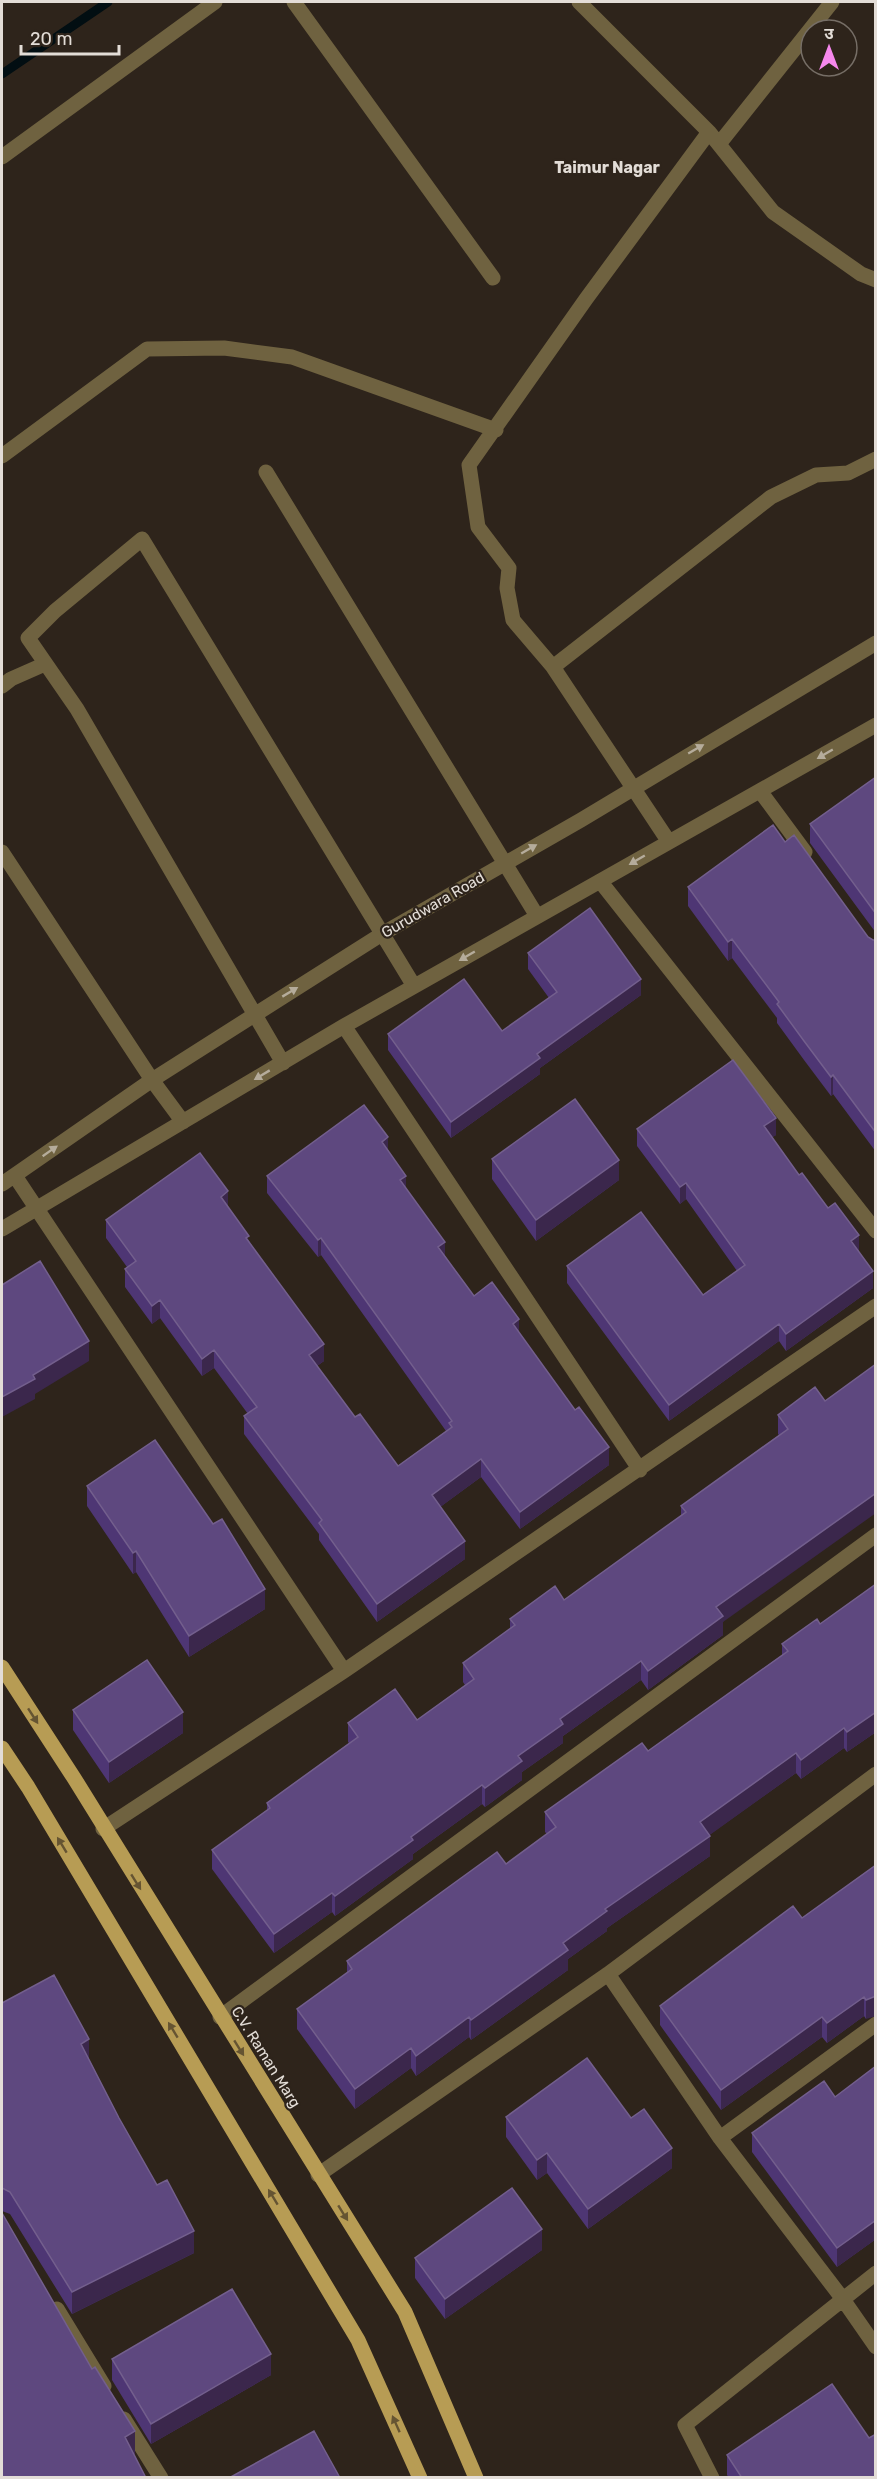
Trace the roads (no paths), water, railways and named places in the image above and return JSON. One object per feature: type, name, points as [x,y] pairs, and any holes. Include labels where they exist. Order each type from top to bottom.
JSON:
[{"type":"main road","name":"C.V. Raman Marg","points":[[2,1667],[74,1778],[103,1829],[405,2312],[476,2478]]},
{"type":"main road","points":[[2,1748],[28,1787],[358,2340],[420,2478]]},
{"type":"street","points":[[2,157],[215,2]]},
{"type":"street","points":[[294,2],[493,278]]},
{"type":"street","points":[[579,2],[714,138],[773,212],[861,274],[876,280]]},
{"type":"street","points":[[669,842],[553,667],[513,620],[507,588],[509,568],[478,527],[469,465],[586,299],[714,138],[832,2]]},
{"type":"street","points":[[2,456],[147,349],[224,348],[292,357],[496,429]]},
{"type":"street","points":[[553,667],[771,497],[816,475],[848,473],[876,459]]},
{"type":"street","points":[[266,472],[537,916]]},
{"type":"street","points":[[283,1063],[77,709],[28,638],[55,611],[142,539],[414,987]]},
{"type":"street","name":"Gurudwara Road","points":[[8,1180],[152,1080],[382,934],[876,643]]},
{"type":"street","points":[[2,686],[10,679],[45,664]]},
{"type":"street","points":[[2,1229],[344,1026],[876,725]]},
{"type":"street","points":[[760,792],[815,866]]},
{"type":"street","points":[[2,852],[152,1080],[183,1122]]},
{"type":"street","points":[[600,881],[876,1231]]},
{"type":"street","points":[[344,1026],[640,1470]]},
{"type":"street","points":[[8,1180],[35,1209],[344,1671]]},
{"type":"street","points":[[103,1829],[344,1671],[876,1306]]},
{"type":"street","points":[[220,2017],[876,1534]]},
{"type":"street","points":[[318,2175],[608,1974],[876,1774]]},
{"type":"street","points":[[608,1974],[720,2138],[842,2298],[876,2347]]},
{"type":"street","points":[[720,2138],[876,2024]]},
{"type":"street","points":[[712,2478],[685,2425],[876,2273]]},
{"type":"street","points":[[50,2299],[160,2478]]},
{"type":"waterway","points":[[2,74],[108,2]]},
{"type":"district","name":"Taimur Nagar","points":[[607,167]]}]
